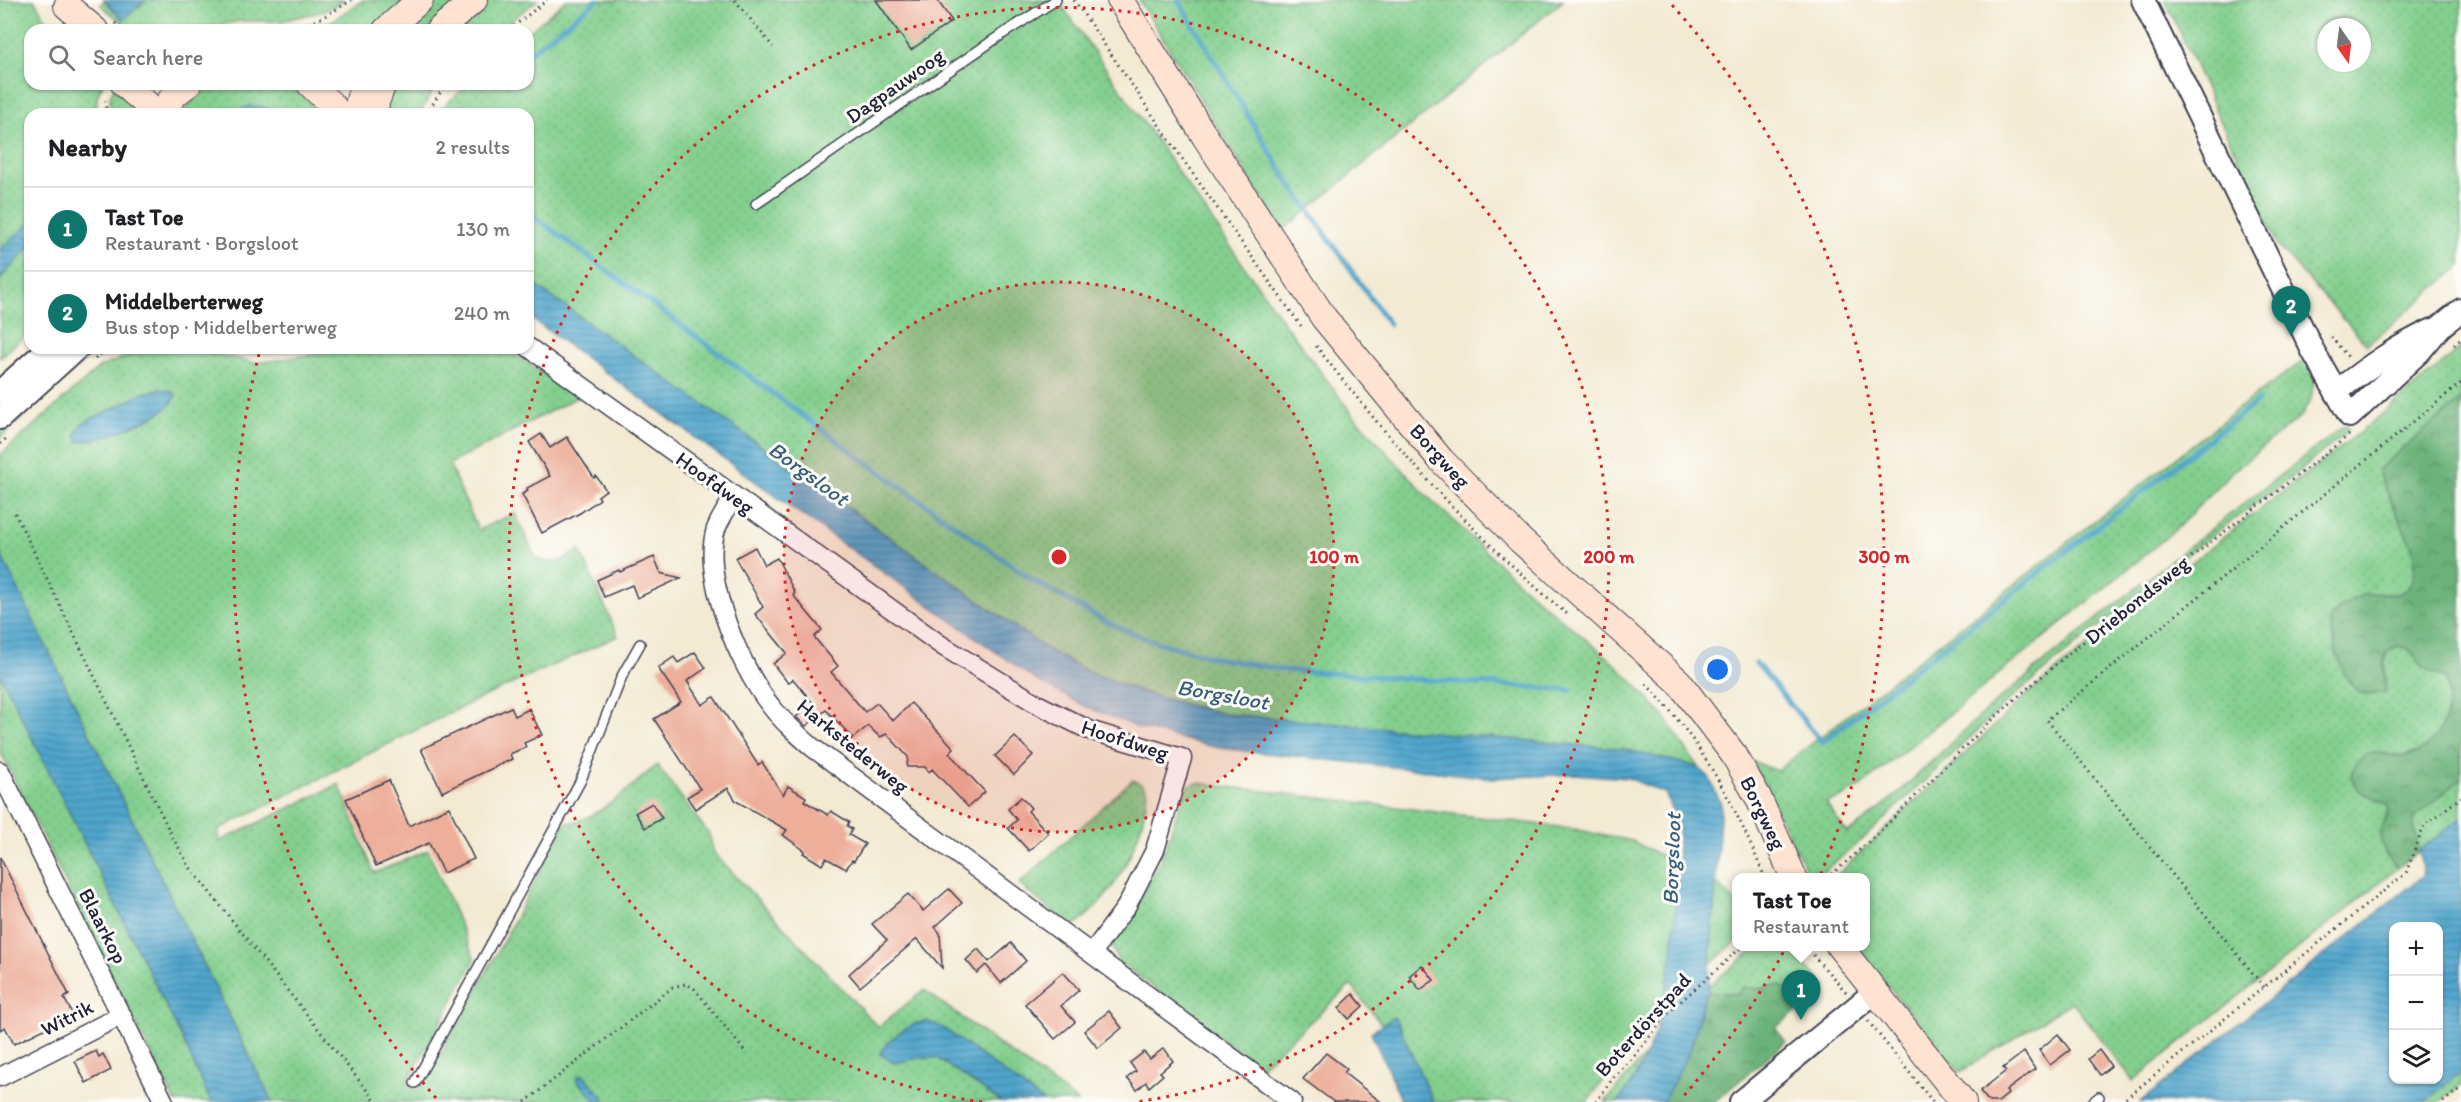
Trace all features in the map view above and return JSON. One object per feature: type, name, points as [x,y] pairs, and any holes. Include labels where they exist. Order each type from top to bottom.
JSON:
[{"type":"main road","points":[[393,24],[420,0]]},
{"type":"main road","points":[[446,24],[474,0]]},
{"type":"main road","name":"Borgweg","points":[[1120,0],[1204,135],[1324,318],[1441,460],[1520,540],[1679,682],[1734,755],[1758,797],[1792,873]]},
{"type":"main road","points":[[65,3],[77,24]]},
{"type":"main road","points":[[65,3],[88,24]]},
{"type":"main road","points":[[131,90],[152,108]]},
{"type":"main road","points":[[164,108],[180,90]]},
{"type":"main road","points":[[324,90],[334,108]]},
{"type":"main road","points":[[327,90],[349,108]]},
{"type":"main road","points":[[357,108],[360,96],[366,90]]},
{"type":"main road","points":[[376,108],[381,90]]},
{"type":"main road","points":[[1842,951],[1866,999],[1963,1102]]},
{"type":"street","points":[[2143,0],[2298,321],[2353,423],[2440,327],[2461,310]]},
{"type":"street","points":[[2336,392],[2408,341],[2440,327]]},
{"type":"street","name":"Hoofdweg","points":[[534,350],[941,645],[1037,704],[1089,730],[1182,758],[1155,850],[1126,907],[1092,953]]},
{"type":"street","points":[[0,392],[42,354]]},
{"type":"street","points":[[0,418],[70,354]]},
{"type":"street","name":"Harkstederweg","points":[[734,497],[716,528],[713,557],[714,572],[725,619],[747,667],[769,704],[794,732],[1292,1102]]},
{"type":"street","name":"Blaarkop","points":[[0,771],[164,1102]]},
{"type":"street","points":[[1741,1102],[1866,999]]},
{"type":"street","name":"Witrik","points":[[0,1077],[122,1015]]},
{"type":"lane","name":"Dagpauwoog","points":[[756,204],[1001,35],[1056,0]]},
{"type":"lane","points":[[415,1083],[581,780],[622,676],[640,644]]},
{"type":"path","points":[[302,24],[309,23],[351,0]]},
{"type":"path","points":[[517,24],[547,0]]},
{"type":"path","points":[[735,0],[773,47]]},
{"type":"path","points":[[430,108],[442,90]]},
{"type":"path","points":[[2326,332],[2362,372]]},
{"type":"path","points":[[2452,346],[2461,339]]},
{"type":"path","points":[[2264,987],[2047,720],[2461,383]]},
{"type":"path","name":"Driebondsweg","points":[[1833,873],[2021,694],[2210,542],[2269,499],[2353,423]]},
{"type":"path","points":[[15,513],[171,834],[189,866],[376,1102]]},
{"type":"path","points":[[2121,1102],[2406,873],[2424,826],[2461,797]]},
{"type":"path","name":"Boterdörstpad","points":[[1596,1102],[1613,1078],[1636,1054],[1671,1010],[1737,951]]},
{"type":"path","points":[[1811,951],[1866,999],[1933,1102]]},
{"type":"path","points":[[525,1102],[673,987],[685,984],[693,987],[747,1054]]},
{"type":"path","points":[[2443,1102],[2461,1088]]},
{"type":"green space","points":[[0,0],[34,0],[49,24],[24,24],[24,90],[100,90],[97,97],[97,108],[24,108],[24,228],[0,250]]},
{"type":"green space","points":[[104,0],[123,20],[146,0],[345,0],[324,11],[281,21],[240,21],[225,24],[123,24],[101,5]]},
{"type":"green space","points":[[363,0],[407,0],[381,24],[322,24],[332,21]]},
{"type":"green space","points":[[435,0],[463,0],[434,24],[409,24]]},
{"type":"green space","points":[[488,0],[538,0],[506,24],[461,24]]},
{"type":"green space","points":[[566,0],[1058,0],[1284,323],[1353,415],[1427,496],[1530,593],[1611,660],[1636,685],[1669,723],[1698,767],[1622,749],[1226,714],[1179,703],[1110,680],[1045,648],[534,284],[534,108],[442,108],[462,90],[534,90],[534,28]]},
{"type":"green space","points":[[1139,0],[1564,0],[1282,231]]},
{"type":"green space","points":[[2165,0],[2461,0],[2461,266],[2367,345],[2278,246]]},
{"type":"green space","points":[[113,90],[118,90],[136,108],[110,108],[110,95]]},
{"type":"green space","points":[[209,90],[292,90],[316,108],[186,108],[200,94]]},
{"type":"green space","points":[[392,90],[433,90],[423,108],[385,108]]},
{"type":"green space","points":[[24,253],[24,336],[0,358],[0,279]]},
{"type":"green space","points":[[2461,348],[2461,400],[2377,470],[2412,547],[2415,568],[2412,581],[2409,587],[2396,594],[2376,593],[2354,599],[2330,619],[2337,657],[2386,679],[2385,661],[2390,650],[2393,647],[2405,647],[2424,668],[2445,678],[2448,701],[2446,713],[2442,725],[2429,744],[2407,755],[2374,752],[2376,800],[2386,803],[2389,809],[2384,823],[2385,854],[2398,868],[2133,1081],[2072,1002],[1960,1072],[1858,951],[1870,951],[1870,873],[1839,873],[2030,692],[2212,546],[2359,433]]},
{"type":"green space","points":[[79,354],[92,354],[0,438],[0,426]]},
{"type":"green space","points":[[134,354],[217,354],[255,363],[318,354],[514,354],[578,397],[449,464],[478,530],[515,513],[535,557],[553,562],[580,550],[618,636],[472,702],[219,829],[218,842],[339,784],[374,873],[428,850],[475,960],[407,1083],[418,1091],[512,925],[565,823],[576,822],[601,810],[657,765],[709,834],[714,853],[878,1027],[924,990],[1078,1102],[1044,1102],[943,1028],[893,1063],[919,1058],[937,1058],[1001,1102],[607,1102],[585,1076],[578,1075],[578,1081],[597,1102],[272,1102],[0,553],[0,455],[100,367]],"holes":[[[146,392],[76,434],[81,424]]]},
{"type":"green space","points":[[2308,358],[2314,381],[2311,399],[2302,415],[2232,472],[2178,527],[2128,569],[1860,787],[1826,803],[1847,833],[1902,790],[1987,710],[2120,601],[2346,424],[2349,430],[2288,480],[2200,544],[2016,694],[1863,839],[1822,873],[1808,873],[1752,761],[1777,771],[2258,393]]},
{"type":"green space","points":[[2461,400],[2461,779],[2413,819],[2419,851],[2398,868],[2389,858],[2381,842],[2382,830],[2389,809],[2356,787],[2352,778],[2353,773],[2361,758],[2372,753],[2406,756],[2422,750],[2435,737],[2444,722],[2449,706],[2449,692],[2445,678],[2426,669],[2410,651],[2399,646],[2389,651],[2384,661],[2386,691],[2369,695],[2362,694],[2346,678],[2335,648],[2330,619],[2354,599],[2376,593],[2396,594],[2409,587],[2415,568],[2412,547],[2377,470]]},
{"type":"green space","points":[[0,674],[182,1038],[211,1102],[175,1102],[0,751]]},
{"type":"green space","points":[[2461,779],[2461,818],[2419,851],[2412,819]]},
{"type":"green space","points":[[1132,780],[1142,784],[1147,791],[1138,836],[1125,866],[1108,893],[1074,926],[1060,918],[1019,884]]},
{"type":"green space","points":[[1197,783],[1569,828],[1632,841],[1676,863],[1675,937],[1662,1011],[1587,1102],[1433,1102],[1397,1021],[1394,1018],[1382,1025],[1351,985],[1260,1067],[1118,961],[1111,943],[1159,863],[1188,786]]},
{"type":"green space","points":[[1716,883],[1732,898],[1732,945],[1710,964]]},
{"type":"green space","points":[[1751,951],[1789,951],[1827,986],[1811,1001],[1778,985],[1758,989],[1744,988],[1738,994],[1708,992],[1709,986]]},
{"type":"green space","points":[[1778,985],[1811,1001],[1775,1028],[1786,1042],[1714,1102],[1663,1102],[1691,1048],[1703,1000],[1708,992],[1738,994],[1743,987],[1758,989]]},
{"type":"green space","points":[[1648,1052],[1628,1089],[1618,1102],[1605,1102]]},
{"type":"green space","points":[[2461,1072],[2461,1085],[2440,1102],[2424,1102]]},
{"type":"water","points":[[104,0],[146,0],[123,20]]},
{"type":"water","points":[[250,106],[266,108],[244,108]]},
{"type":"water","points":[[24,228],[24,253],[0,279],[0,250]]},
{"type":"water","points":[[534,284],[1045,648],[1088,671],[1132,689],[1226,714],[1622,749],[1698,767],[1709,777],[1721,804],[1708,992],[1703,1000],[1691,1048],[1663,1102],[1618,1102],[1647,1052],[1665,998],[1670,970],[1678,829],[1665,793],[1628,778],[1575,774],[1493,778],[1218,748],[1138,728],[1082,705],[1037,681],[785,503],[534,320]]},
{"type":"water","points":[[160,389],[171,391],[176,395],[166,408],[142,422],[113,434],[78,442],[76,434],[81,424],[146,392]]},
{"type":"water","points":[[0,553],[272,1102],[211,1102],[182,1038],[0,674]]},
{"type":"water","points":[[2461,818],[2461,1072],[2424,1102],[2140,1102],[2423,876],[2419,851]]},
{"type":"water","points":[[1394,1017],[1433,1102],[1402,1102],[1371,1032]]},
{"type":"water","points":[[927,1021],[943,1028],[1044,1102],[1001,1102],[937,1058],[919,1058],[893,1063],[880,1054],[888,1042],[900,1032]]},
{"type":"water","points":[[578,1075],[584,1075],[607,1102],[597,1102],[578,1081]]},
{"type":"building","points":[[876,0],[937,0],[952,21],[911,50]]},
{"type":"building","points":[[541,434],[550,448],[567,437],[594,478],[596,476],[606,490],[598,496],[600,499],[580,513],[542,533],[522,494],[528,491],[527,488],[550,476],[529,442]]},
{"type":"building","points":[[755,547],[764,565],[777,558],[795,593],[793,595],[822,630],[814,637],[838,666],[831,672],[865,712],[877,703],[893,721],[911,703],[954,748],[949,753],[985,792],[968,807],[932,769],[929,772],[925,767],[907,767],[908,757],[887,734],[880,737],[868,726],[853,738],[826,710],[806,726],[796,717],[813,703],[793,679],[788,683],[773,664],[787,653],[755,614],[763,607],[735,558]]},
{"type":"building","points":[[654,557],[661,573],[681,578],[637,598],[632,585],[604,597],[597,580]]},
{"type":"building","points":[[695,652],[706,668],[687,681],[702,705],[714,697],[758,765],[762,762],[783,795],[788,786],[806,797],[804,801],[828,815],[831,811],[849,822],[847,826],[852,829],[849,835],[865,844],[846,869],[826,858],[822,865],[803,853],[805,851],[783,835],[787,830],[736,801],[728,788],[695,809],[687,797],[700,789],[654,719],[681,702],[658,668],[674,657],[678,663]]},
{"type":"building","points":[[511,707],[515,716],[529,709],[542,735],[524,743],[526,747],[510,754],[512,759],[442,792],[421,749]]},
{"type":"building","points":[[1015,737],[1033,755],[1014,775],[995,756]]},
{"type":"building","points":[[389,780],[409,826],[449,807],[474,859],[443,873],[429,843],[376,866],[346,799]]},
{"type":"building","points":[[1021,797],[1031,808],[1028,811],[1048,833],[1029,851],[1008,828],[1017,820],[1008,809]]},
{"type":"building","points":[[652,803],[662,818],[645,828],[635,813]]},
{"type":"building","points":[[0,857],[69,995],[64,998],[73,1015],[14,1044],[5,1027],[0,1030]]},
{"type":"building","points":[[949,889],[962,903],[935,927],[940,933],[942,968],[917,939],[860,987],[849,974],[887,940],[872,924],[908,894],[923,911]]},
{"type":"building","points":[[1011,943],[1026,961],[1001,983],[986,965],[977,973],[966,960],[978,949],[989,962]]},
{"type":"building","points":[[1422,965],[1434,980],[1420,990],[1409,976]]},
{"type":"building","points":[[1063,972],[1079,990],[1061,1006],[1075,1022],[1055,1039],[1025,1004]]},
{"type":"building","points":[[1353,994],[1363,1006],[1349,1019],[1339,1008]]},
{"type":"building","points":[[1109,1011],[1122,1028],[1098,1048],[1084,1031]]},
{"type":"building","points":[[2058,1034],[2070,1050],[2050,1065],[2039,1050]]},
{"type":"building","points":[[1164,1048],[1173,1061],[1160,1072],[1163,1075],[1149,1087],[1146,1082],[1137,1090],[1127,1078],[1136,1071],[1130,1063],[1144,1052],[1150,1059]]},
{"type":"building","points":[[2099,1050],[2111,1066],[2100,1075],[2088,1059]]},
{"type":"building","points":[[96,1051],[99,1057],[103,1054],[111,1070],[86,1083],[75,1061]]},
{"type":"building","points":[[2024,1052],[2035,1069],[2006,1091],[2008,1094],[1998,1102],[1989,1102],[1980,1091],[2006,1071],[2003,1068]]},
{"type":"building","points":[[1326,1053],[1347,1069],[1344,1073],[1381,1102],[1334,1102],[1303,1079]]},
{"type":"waterway","points":[[534,49],[597,0]]},
{"type":"waterway","points":[[1178,0],[1284,175],[1389,324]]},
{"type":"waterway","points":[[534,216],[863,460],[1032,580],[1112,625],[1156,642],[1216,658],[1284,670],[1571,690]]},
{"type":"waterway","points":[[1756,663],[1822,742],[2258,401]]},
{"type":"place","name":"Middelberterweg","points":[[2291,336]]},
{"type":"place","name":"Tast Toe","points":[[1801,1020]]},
{"type":"water label","name":"Borgsloot","points":[[809,473]]},
{"type":"water label","name":"Borgsloot","points":[[1223,694]]},
{"type":"water label","name":"Borgsloot","points":[[1671,859]]}]
